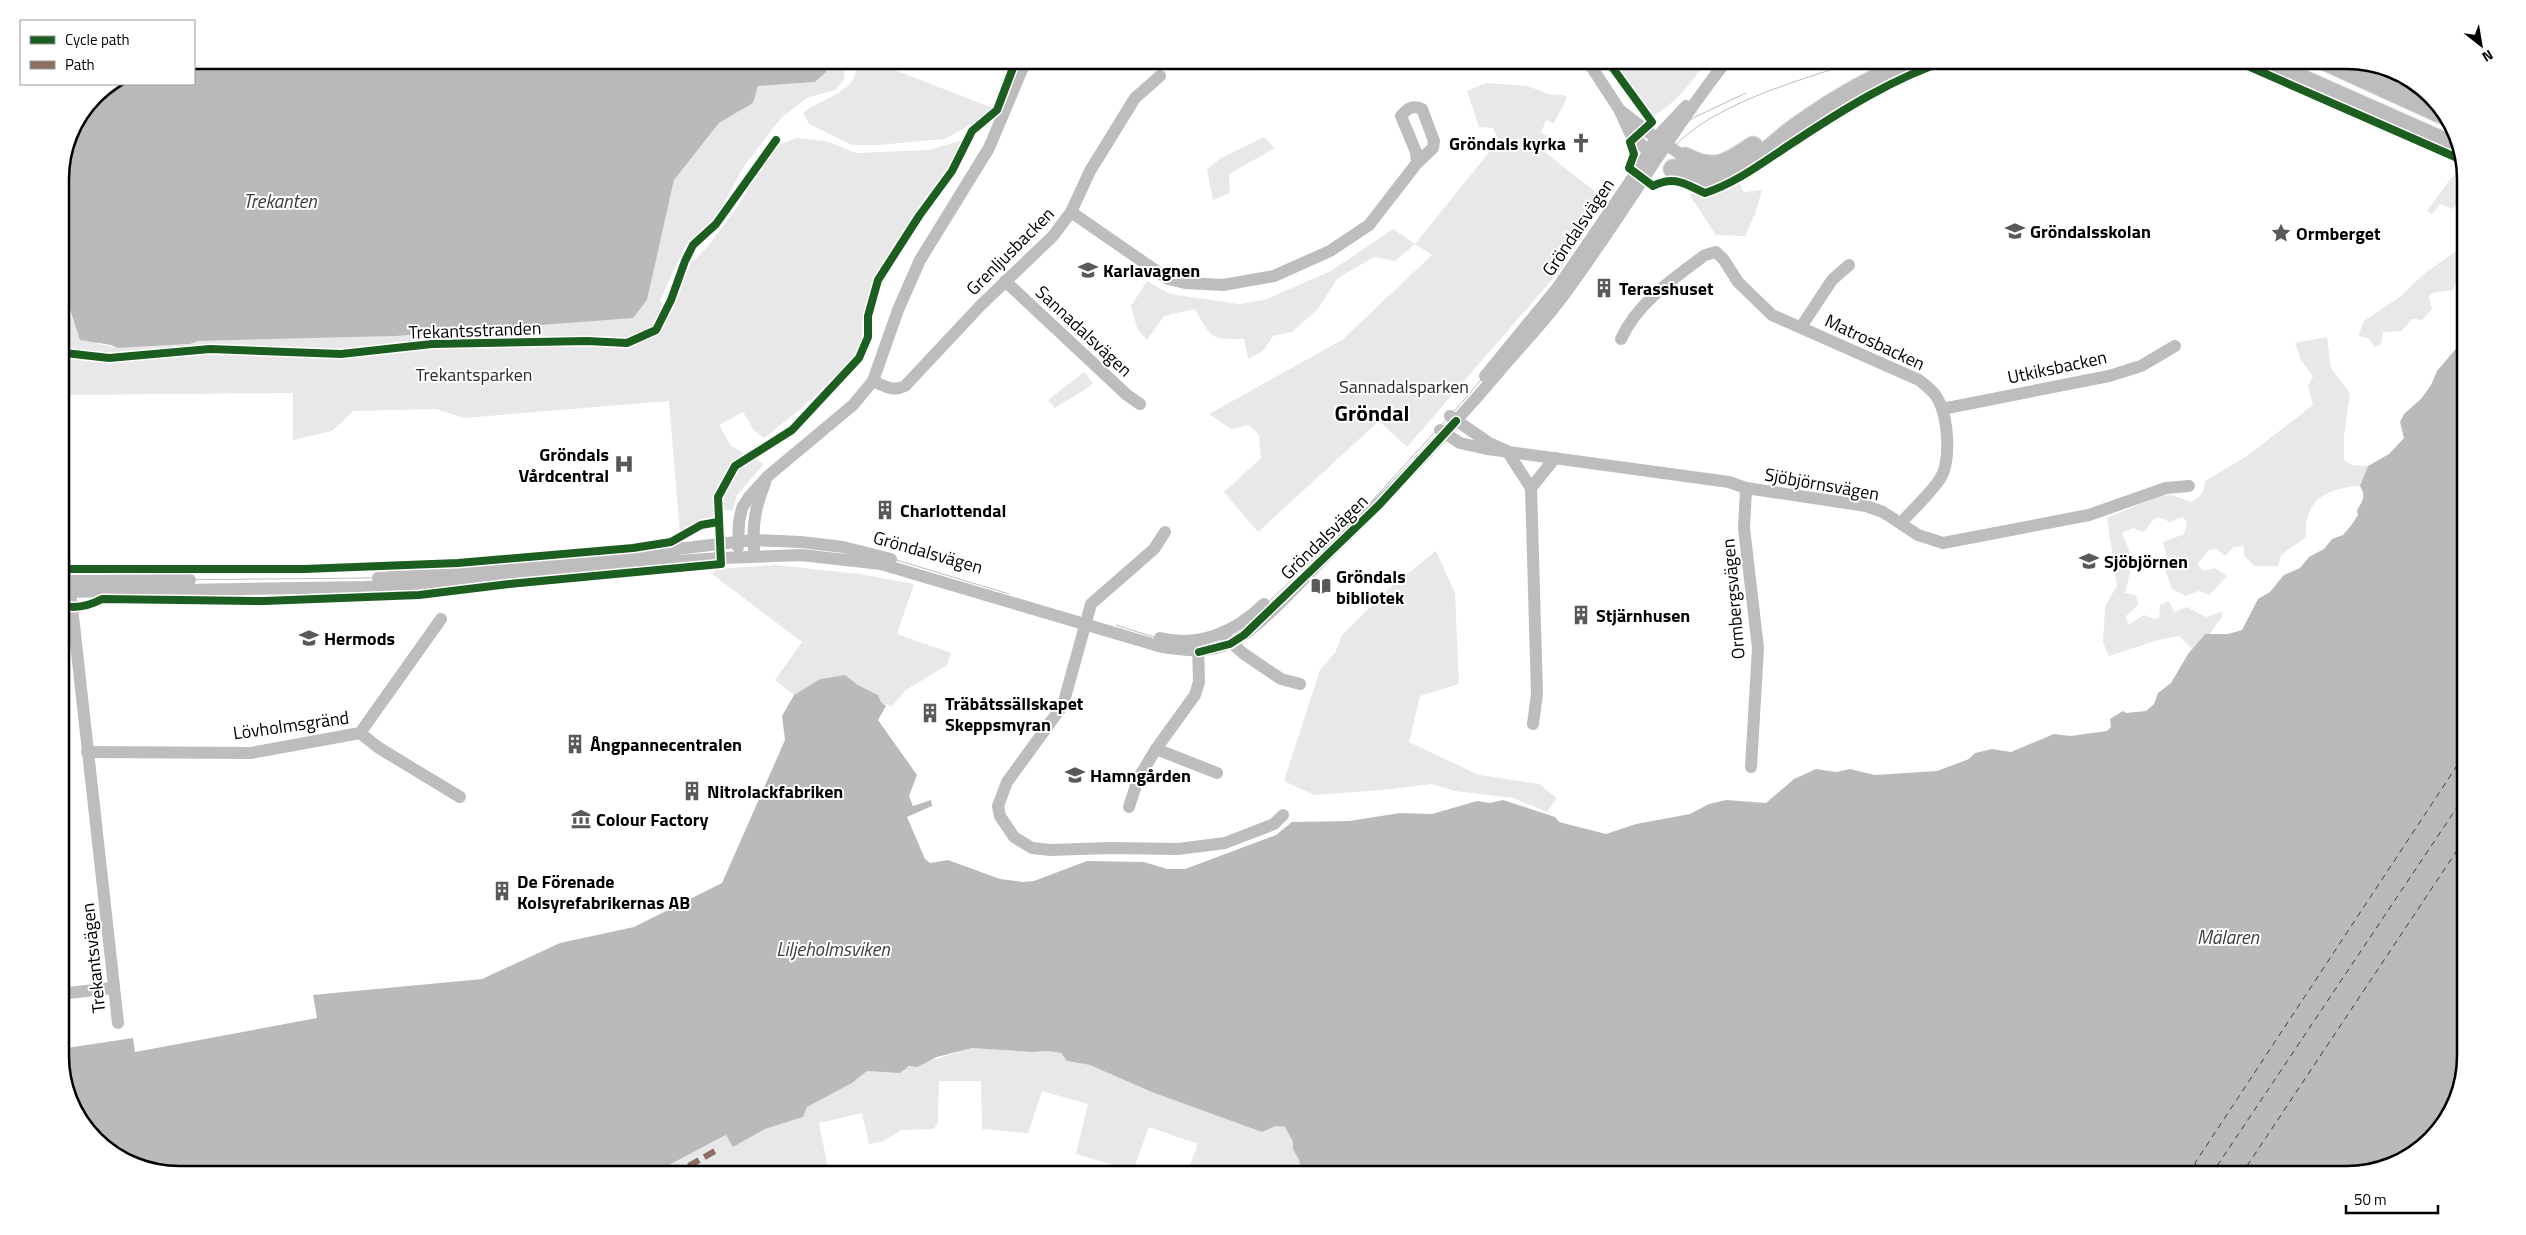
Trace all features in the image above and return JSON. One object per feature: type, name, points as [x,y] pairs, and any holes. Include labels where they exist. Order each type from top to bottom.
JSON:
[{"type":"highway","points":[[1666,159],[1701,165],[1722,165],[1740,155],[1834,90],[1877,69]]},
{"type":"highway","points":[[1666,159],[1701,181],[1718,181],[1733,175],[1793,130],[1851,92],[1898,69]]},
{"type":"highway","points":[[2279,69],[2452,145]]},
{"type":"highway","points":[[2343,69],[2433,110]]},
{"type":"street","points":[[738,557],[742,508],[768,476],[853,405],[873,381],[898,310],[920,260],[989,148],[1022,69]]},
{"type":"street","points":[[1593,69],[1619,109],[1630,133],[1666,159]]},
{"type":"street","name":"Gröndalsvägen","points":[[69,586],[365,578],[500,570],[738,541],[801,542],[875,554],[1162,646],[1198,646],[1244,635],[1372,512],[1453,418],[1565,294],[1666,159],[1661,142],[1721,69]]},
{"type":"street","name":"Grenljusbacken","points":[[873,381],[898,390],[905,386],[1005,281],[1053,236],[1072,212],[1090,171],[1135,98],[1160,76]]},
{"type":"street","points":[[1619,109],[1661,142],[1666,159]]},
{"type":"street","points":[[1072,212],[1168,278],[1203,285],[1248,282],[1274,276],[1300,266],[1357,234],[1380,213],[1417,163]]},
{"type":"street","name":"Matrosbacken","points":[[1621,339],[1628,323],[1652,298],[1706,255],[1716,252],[1751,296],[1772,315],[1919,380],[1936,397],[1942,409],[1948,450],[1946,465],[1941,478],[1902,522]]},
{"type":"street","name":"Matrosbacken","points":[[1801,327],[1832,280],[1849,265]]},
{"type":"street","name":"Sannadalsvägen","points":[[1005,281],[1127,396],[1140,404]]},
{"type":"street","name":"Utkiksbacken","points":[[1942,409],[2108,376],[2141,366],[2175,346]]},
{"type":"street","name":"Sjöbjörnsvägen","points":[[1453,418],[1489,443],[1507,451]]},
{"type":"street","name":"Sjöbjörnsvägen","points":[[1442,431],[1460,443],[1728,482],[1746,488],[1866,506],[1902,522],[1918,535],[1943,543],[2089,515],[2166,488],[2189,486]]},
{"type":"street","points":[[1507,451],[1531,488],[1537,694],[1533,724]]},
{"type":"street","points":[[1531,488],[1555,458]]},
{"type":"street","points":[[754,556],[753,523],[757,503],[768,476]]},
{"type":"street","name":"Ormbergsvägen","points":[[1746,488],[1744,528],[1758,648],[1751,767]]},
{"type":"street","points":[[1165,532],[1154,549],[1091,604],[1085,620],[1063,705],[1007,782],[998,806],[1005,826],[1014,837],[1032,848],[1051,850],[1110,848],[1178,849],[1225,843],[1274,824],[1283,815]]},
{"type":"street","name":"Gröndalsvägen","points":[[69,586],[366,587],[450,582],[738,557],[802,555],[881,564],[1085,620]]},
{"type":"street","name":"Lövholmsgränd","points":[[87,752],[251,753],[360,733],[441,619]]},
{"type":"street","name":"Trekantsvägen","points":[[69,622],[87,752],[112,988],[118,1023]]},
{"type":"street","points":[[1226,639],[1281,680],[1300,684]]},
{"type":"street","points":[[1129,807],[1138,779],[1156,749],[1195,695],[1199,682],[1198,646]]},
{"type":"street","points":[[360,733],[379,748],[460,796]]},
{"type":"street","points":[[1156,749],[1217,773]]},
{"type":"street","points":[[69,993],[112,988]]},
{"type":"green space","name":"Trekantsparken","points":[[826,69],[845,69],[844,80],[835,90],[807,98],[781,118],[744,166],[717,216],[684,248],[660,301],[668,312],[691,263],[709,245],[740,203],[771,148],[796,138],[826,141],[856,153],[929,150],[963,140],[956,157],[904,231],[877,275],[868,296],[863,337],[852,361],[802,408],[764,438],[754,430],[743,412],[719,425],[731,446],[764,464],[737,495],[733,510],[725,510],[680,533],[669,401],[464,418],[436,409],[353,411],[332,431],[293,440],[293,393],[69,395],[69,310],[76,325],[89,338],[99,344],[118,348],[190,344],[198,341],[396,336],[647,300],[674,180],[719,123],[753,103],[758,86],[815,82],[826,72]]},
{"type":"green space","points":[[856,69],[892,69],[993,108],[986,116],[945,139],[878,145],[852,145],[809,124],[803,113],[839,93],[852,80]]},
{"type":"green space","points":[[1618,69],[1701,69],[1676,99],[1651,117]]},
{"type":"green space","name":"Sannadalsparken","points":[[1486,83],[1528,86],[1548,94],[1564,95],[1567,98],[1554,123],[1546,120],[1541,133],[1548,136],[1542,150],[1602,197],[1562,268],[1407,447],[1379,421],[1258,532],[1224,492],[1261,458],[1259,435],[1249,425],[1231,429],[1209,414],[1342,340],[1432,255],[1415,244],[1499,140],[1493,128],[1479,127],[1467,91]]},
{"type":"green space","points":[[1264,137],[1275,148],[1229,174],[1230,193],[1213,200],[1207,169],[1221,158]]},
{"type":"green space","points":[[2457,175],[2457,205],[2452,209],[2440,204],[2432,214],[2427,211],[2451,178]]},
{"type":"green space","points":[[1739,182],[1744,192],[1762,190],[1755,214],[1745,236],[1716,235],[1689,194],[1699,194],[1703,198]]},
{"type":"green space","points":[[1393,229],[1415,244],[1395,261],[1374,257],[1338,278],[1317,310],[1292,332],[1273,336],[1263,351],[1248,359],[1244,339],[1224,339],[1213,335],[1209,332],[1195,309],[1164,316],[1147,340],[1137,328],[1131,306],[1147,281],[1170,294],[1239,304],[1264,300],[1331,271]]},
{"type":"green space","points":[[2457,250],[2457,280],[2453,290],[2432,293],[2429,297],[2432,309],[2422,320],[2412,319],[2401,331],[2383,332],[2381,344],[2375,347],[2368,338],[2358,336],[2364,321],[2401,296],[2425,273]]},
{"type":"green space","points":[[2327,337],[2331,368],[2350,393],[2344,436],[2344,460],[2352,465],[2368,466],[2360,486],[2337,490],[2319,499],[2308,514],[2306,537],[2281,555],[2278,566],[2254,566],[2244,555],[2244,546],[2234,547],[2225,556],[2217,549],[2209,550],[2197,564],[2204,571],[2215,568],[2227,576],[2209,595],[2199,591],[2186,596],[2172,589],[2165,569],[2168,560],[2163,542],[2184,534],[2187,522],[2183,517],[2170,522],[2158,517],[2153,520],[2144,532],[2133,528],[2122,533],[2133,560],[2125,593],[2136,595],[2138,605],[2126,616],[2128,625],[2144,615],[2155,619],[2159,618],[2160,605],[2169,601],[2174,612],[2187,607],[2206,617],[2221,612],[2223,615],[2210,634],[2205,634],[2192,649],[2179,636],[2158,640],[2109,656],[2103,643],[2105,606],[2117,586],[2107,518],[2160,496],[2172,495],[2191,502],[2200,496],[2204,489],[2205,481],[2247,456],[2313,405],[2308,386],[2313,377],[2301,360],[2295,343]]},
{"type":"green space","points":[[1084,372],[1093,383],[1055,408],[1048,400]]},
{"type":"green space","points":[[1436,551],[1455,593],[1459,684],[1420,696],[1409,742],[1479,775],[1539,784],[1557,798],[1547,812],[1513,798],[1455,791],[1432,784],[1314,795],[1284,781],[1320,670],[1335,653],[1342,635],[1392,586]]},
{"type":"green space","points":[[777,565],[859,574],[914,584],[897,634],[951,653],[947,665],[906,690],[892,706],[881,703],[878,695],[858,685],[845,675],[820,679],[794,695],[775,680],[802,642],[712,574],[716,569]]},
{"type":"green space","points":[[972,1048],[1061,1053],[1067,1061],[1090,1065],[1262,1132],[1276,1126],[1285,1127],[1293,1142],[1293,1149],[1300,1166],[1189,1166],[1198,1144],[1149,1127],[1135,1166],[1116,1166],[1076,1154],[1088,1104],[1042,1091],[1028,1133],[982,1129],[981,1081],[939,1081],[938,1122],[934,1129],[901,1130],[884,1141],[869,1144],[862,1113],[819,1123],[828,1166],[667,1166],[727,1135],[733,1147],[765,1129],[802,1117],[807,1107],[852,1083],[867,1071],[893,1070]]},
{"type":"water","name":"Trekanten","points":[[195,69],[826,69],[826,72],[815,82],[758,86],[753,103],[719,123],[674,180],[647,300],[633,318],[396,336],[198,341],[190,344],[118,348],[80,340],[69,306],[69,171],[72,150],[83,124],[96,106],[121,85],[195,85]]},
{"type":"water","name":"Mälaren","points":[[2457,348],[2457,1064],[2455,1078],[2446,1105],[2430,1129],[2408,1148],[2376,1163],[2348,1166],[1300,1166],[1293,1149],[1293,1142],[1285,1127],[1276,1126],[1262,1132],[1152,1092],[1090,1065],[1067,1061],[1061,1053],[972,1048],[937,1057],[917,1067],[909,1066],[900,1073],[867,1071],[852,1083],[807,1107],[803,1117],[765,1129],[733,1147],[726,1135],[667,1166],[164,1165],[150,1163],[130,1155],[106,1139],[87,1117],[75,1092],[69,1064],[69,1048],[133,1038],[135,1052],[317,1018],[313,995],[482,979],[560,943],[634,927],[722,883],[785,740],[782,716],[794,695],[820,679],[845,675],[858,685],[878,695],[881,702],[886,706],[878,720],[917,775],[909,796],[913,806],[931,800],[932,806],[907,817],[925,859],[930,863],[948,860],[1000,879],[1023,882],[1034,881],[1087,861],[1144,862],[1167,869],[1185,869],[1276,835],[1292,822],[1349,821],[1400,813],[1432,814],[1477,801],[1490,803],[1503,800],[1555,817],[1559,822],[1606,834],[1636,824],[1690,814],[1709,804],[1726,800],[1766,803],[1794,779],[1816,769],[1836,772],[1850,769],[1875,775],[1937,771],[1969,759],[1975,753],[1992,749],[2011,752],[2054,734],[2070,736],[2107,731],[2111,727],[2110,719],[2123,711],[2126,713],[2146,711],[2154,704],[2158,693],[2171,683],[2188,654],[2205,634],[2228,634],[2242,630],[2258,599],[2270,592],[2284,575],[2300,568],[2309,557],[2324,549],[2332,539],[2343,535],[2358,515],[2357,510],[2363,496],[2360,486],[2368,466],[2389,454],[2404,438],[2400,422],[2404,414],[2421,399],[2431,385],[2437,371]]},
{"type":"ferry route","points":[[2196,1166],[2195,1163],[2457,766]]},
{"type":"ferry route","points":[[2217,1166],[2457,807]]},
{"type":"ferry route","points":[[2247,1166],[2457,851]]},
{"type":"tram line","points":[[69,592],[366,587],[502,580],[635,564],[801,555],[881,564],[1162,647],[1204,650],[1223,646],[1244,635],[1379,505],[1467,410],[1565,294],[1659,160],[1691,131],[1721,112],[1780,87],[1833,69]]},
{"type":"tram line","points":[[1369,504],[1465,399],[1558,287],[1651,154],[1676,130],[1695,117],[1746,93]]},
{"type":"tram line","points":[[69,581],[365,578],[500,570],[720,543],[774,541],[843,547],[883,556],[1009,594]]},
{"type":"tram line","points":[[1116,625],[1164,639],[1189,640],[1211,636],[1231,628],[1250,617],[1284,588],[1317,555]]},
{"type":"marked path","points":[[689,1166],[715,1151]]},
{"type":"cycle path","points":[[69,607],[81,606],[102,599],[264,601],[419,595],[509,584],[721,564],[718,497],[735,466],[792,430],[859,358],[868,337],[868,316],[878,280],[919,216],[952,171],[972,131],[997,110],[1013,69]]},
{"type":"cycle path","points":[[1614,69],[1652,122],[1630,142],[1634,154],[1629,168],[1653,186],[1673,181],[1705,193],[1730,183],[1752,170],[1870,95],[1924,69]]},
{"type":"cycle path","points":[[2255,69],[2455,157]]},
{"type":"cycle path","name":"Trekantsstranden","points":[[69,353],[109,358],[210,349],[341,354],[432,344],[587,341],[627,343],[656,330],[671,300],[693,245],[716,224],[776,140]]},
{"type":"cycle path","points":[[1199,652],[1230,644],[1244,635],[1379,505],[1456,421]]},
{"type":"cycle path","points":[[69,569],[304,569],[458,563],[633,548],[671,542],[701,525],[718,522]]},
{"type":"place","name":"Gröndals kyrka","points":[[1581,143]]},
{"type":"place","name":"Gröndalsskolan","points":[[2015,231]]},
{"type":"place","name":"Ormberget","points":[[2281,233]]},
{"type":"place","name":"Karlavagnen","points":[[1088,270]]},
{"type":"place","name":"Terasshuset","points":[[1604,288]]},
{"type":"place","name":"Gröndals Vårdcentral","points":[[624,464]]},
{"type":"place","name":"Charlottendal","points":[[885,510]]},
{"type":"place","name":"Sjöbjörnen","points":[[2089,561]]},
{"type":"place","name":"Gröndals bibliotek","points":[[1321,586]]},
{"type":"place","name":"Stjärnhusen","points":[[1581,615]]},
{"type":"place","name":"Hermods","points":[[309,638]]},
{"type":"place","name":"Träbåtssällskapet Skeppsmyran","points":[[930,713]]},
{"type":"place","name":"Ångpannecentralen","points":[[575,744]]},
{"type":"place","name":"Hamngården","points":[[1075,775]]},
{"type":"place","name":"Nitrolackfabriken","points":[[692,791]]},
{"type":"place","name":"Colour Factory","points":[[581,819]]},
{"type":"place","name":"De Förenade Kolsyrefabrikernas AB","points":[[502,891]]},
{"type":"district","name":"Gröndal","points":[[1372,413]]},
{"type":"water label","name":"Liljeholmsviken","points":[[833,948]]}]
